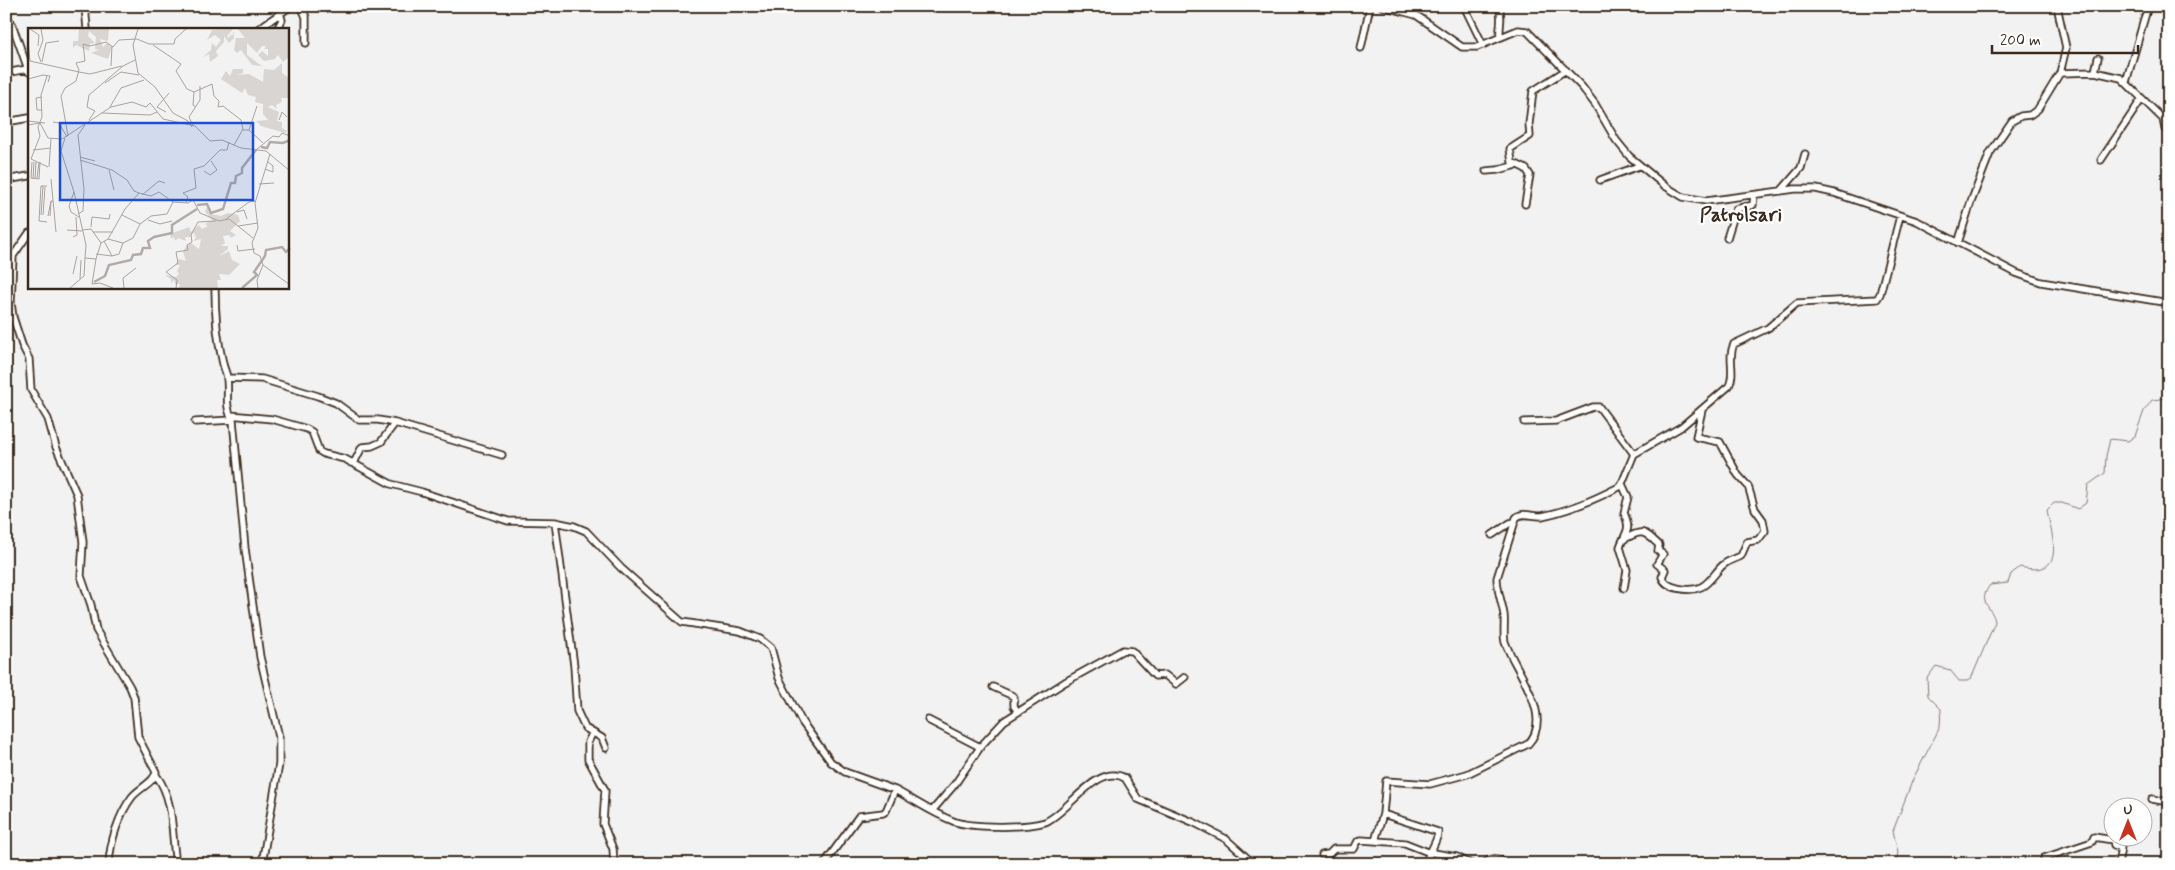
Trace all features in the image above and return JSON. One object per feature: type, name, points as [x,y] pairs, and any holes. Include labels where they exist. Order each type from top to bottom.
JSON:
[{"type":"street","points":[[85,6],[86,28]]},
{"type":"street","points":[[259,28],[291,6]]},
{"type":"street","points":[[301,6],[306,17],[306,43]]},
{"type":"street","points":[[1361,48],[1370,6]]},
{"type":"street","points":[[1382,6],[1416,15],[1462,47],[1483,45],[1500,36],[1518,30],[1527,31],[1557,60],[1595,104],[1622,148],[1639,166],[1665,186],[1690,199],[1706,201],[1805,189],[1825,191],[1925,225],[2016,273],[2041,282],[2169,303]]},
{"type":"street","points":[[1464,6],[1483,45]]},
{"type":"street","points":[[1499,6],[1502,17],[1500,36]]},
{"type":"street","points":[[1958,243],[1970,202],[1991,152],[2012,121],[2021,116],[2030,115],[2038,109],[2060,73],[2066,48],[2056,6]]},
{"type":"street","points":[[2126,82],[2148,6]]},
{"type":"street","points":[[277,28],[282,20],[280,13]]},
{"type":"street","points":[[6,14],[13,27],[28,71],[6,73]]},
{"type":"street","points":[[2095,72],[2098,58]]},
{"type":"street","points":[[1525,204],[1530,175],[1526,169],[1512,162],[1511,147],[1530,136],[1528,124],[1531,93],[1566,70]]},
{"type":"street","points":[[2060,73],[2095,72],[2114,76],[2126,82],[2141,100],[2163,119],[2165,129],[2169,134]]},
{"type":"street","points":[[2101,160],[2141,100]]},
{"type":"street","points":[[6,122],[28,118]]},
{"type":"street","points":[[1781,191],[1801,168],[1805,154]]},
{"type":"street","points":[[1486,171],[1517,165]]},
{"type":"street","points":[[1600,180],[1639,166]]},
{"type":"street","points":[[6,180],[28,176]]},
{"type":"street","points":[[1726,238],[1734,212],[1738,208],[1753,205],[1754,195]]},
{"type":"street","points":[[1375,841],[1383,814],[1386,781],[1430,784],[1467,774],[1505,757],[1528,744],[1534,738],[1538,722],[1537,712],[1504,639],[1504,616],[1497,586],[1497,578],[1518,515],[1539,516],[1555,512],[1580,504],[1622,484],[1634,454],[1666,437],[1702,410],[1729,386],[1732,381],[1731,351],[1734,344],[1768,328],[1796,304],[1875,300],[1879,297],[1900,216]]},
{"type":"street","points":[[28,234],[14,253],[11,276],[13,318],[29,359],[31,390],[48,418],[56,447],[77,495],[83,542],[81,562],[82,584],[91,605],[96,630],[130,687],[134,697],[138,737],[163,784],[169,800],[176,864]]},
{"type":"street","points":[[6,253],[14,253]]},
{"type":"street","points":[[215,289],[214,302],[223,366],[227,378],[226,388],[260,657],[279,736],[278,764],[262,864]]},
{"type":"street","points":[[227,378],[262,379],[336,403],[358,420],[378,420],[395,423],[502,455]]},
{"type":"street","points":[[1524,422],[1556,422],[1593,407],[1599,407],[1634,454]]},
{"type":"street","points":[[1625,539],[1640,532],[1647,534],[1659,545],[1658,551],[1663,554],[1657,564],[1665,570],[1662,577],[1664,582],[1672,586],[1691,589],[1703,586],[1725,563],[1741,556],[1747,542],[1758,540],[1765,531],[1763,520],[1755,509],[1748,486],[1738,475],[1720,442],[1696,437],[1702,410]]},
{"type":"street","points":[[195,422],[231,417],[272,419],[307,429],[312,432],[319,451],[324,454],[345,458],[391,484],[422,492],[498,519],[555,522],[574,526],[592,535],[621,568],[682,622],[740,631],[760,639],[771,648],[780,678],[802,722],[831,762],[845,772],[895,790],[932,811],[960,823],[998,826],[1038,824],[1049,820],[1094,782],[1108,776],[1120,775],[1125,778],[1138,799],[1195,823],[1226,839],[1254,864]]},
{"type":"street","points":[[351,463],[355,461],[362,447],[372,446],[381,442],[395,423]]},
{"type":"street","points":[[1622,484],[1626,489],[1628,498],[1624,513],[1628,523],[1625,539],[1620,547],[1627,570],[1624,588]]},
{"type":"street","points":[[555,522],[574,666],[576,711],[580,721],[592,734],[602,738],[606,748]]},
{"type":"street","points":[[1492,535],[1510,523],[1515,522]]},
{"type":"street","points":[[932,811],[955,784],[980,747],[998,727],[1065,682],[1123,650],[1132,651],[1155,676],[1165,675],[1176,684],[1185,676]]},
{"type":"street","points":[[993,687],[1014,698],[1014,706],[1018,712]]},
{"type":"street","points":[[928,720],[980,747]]},
{"type":"street","points":[[592,734],[588,742],[588,759],[605,790],[603,824],[613,848],[614,864]]},
{"type":"street","points":[[109,864],[114,837],[126,808],[132,797],[156,774]]},
{"type":"street","points":[[824,864],[859,816],[867,813],[880,814],[886,811],[895,790]]},
{"type":"street","points":[[2152,799],[2169,802]]},
{"type":"street","points":[[1383,814],[1437,830],[1438,836],[1428,852],[1425,864]]},
{"type":"street","points":[[2044,858],[2092,842],[2094,837],[2113,840],[2114,844],[2121,847],[2118,864]]},
{"type":"street","points":[[1322,854],[1329,854],[1334,849],[1354,849],[1359,840],[1405,843],[1428,852],[1457,857],[1471,864]]},
{"type":"street","points":[[1484,864],[1492,858],[1502,859],[1507,864]]},
{"type":"waterway","points":[[1893,864],[1896,862],[1898,852],[1893,831],[1913,779],[1940,727],[1941,709],[1928,696],[1927,678],[1936,666],[1950,670],[1959,681],[1971,679],[1995,622],[1985,601],[1986,591],[1990,585],[2008,583],[2011,574],[2020,567],[2035,569],[2045,567],[2051,561],[2053,543],[2047,510],[2054,503],[2062,503],[2078,509],[2086,503],[2088,485],[2105,473],[2110,439],[2128,441],[2135,436],[2144,411],[2152,400],[2169,398]]},
{"type":"district","name":"Patrolsari","points":[[1741,214]]}]
